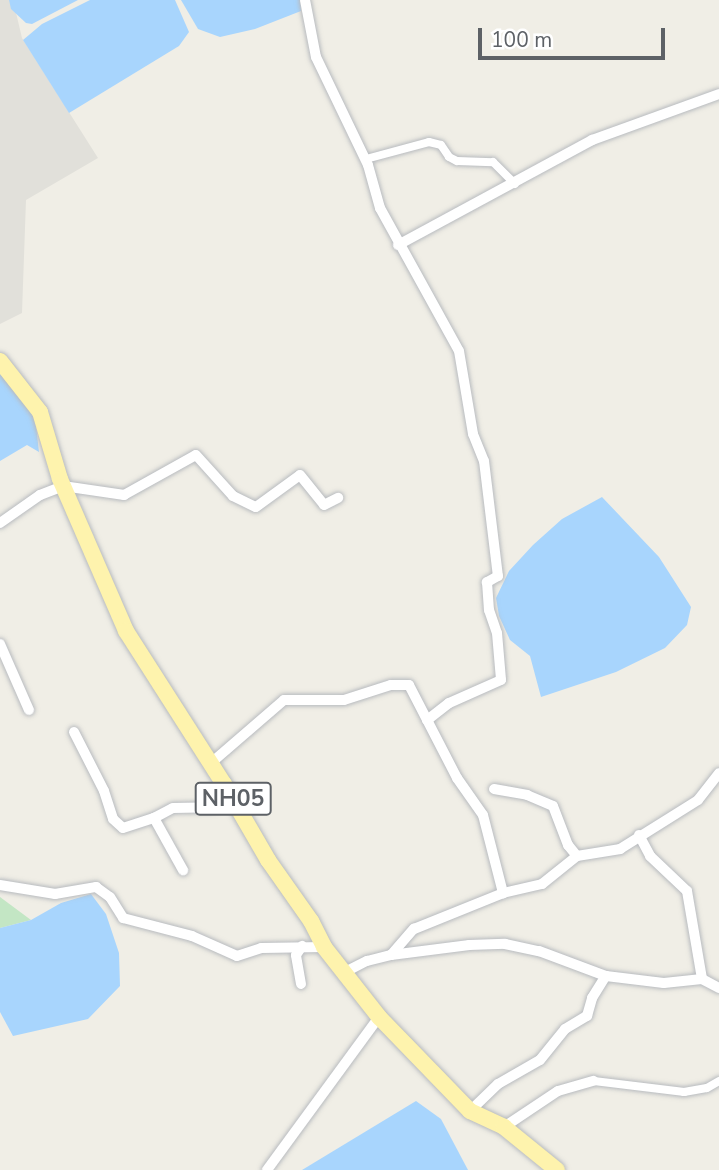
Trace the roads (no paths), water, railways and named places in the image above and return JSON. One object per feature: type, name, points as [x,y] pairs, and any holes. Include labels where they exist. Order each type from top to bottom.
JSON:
[{"type":"main road","name":"NH05","points":[[0,361],[40,412],[63,486],[126,631],[211,763],[268,860],[311,921],[324,947],[379,1017],[470,1111],[503,1127],[557,1170]]},
{"type":"street","points":[[305,0],[316,57],[366,159],[380,208],[398,245],[460,351],[473,434],[484,461],[498,576],[487,582],[489,610],[497,633],[501,680],[449,703],[428,720]]},
{"type":"street","points":[[398,245],[592,140],[626,131],[719,94]]},
{"type":"street","points":[[366,159],[429,142],[441,145],[449,157],[457,161],[493,162],[504,170],[514,184]]},
{"type":"street","points":[[0,523],[40,495],[63,486],[124,495],[196,455],[233,496],[256,507],[299,475],[324,505],[338,498]]},
{"type":"street","points":[[0,644],[29,710]]},
{"type":"street","points":[[211,763],[284,700],[344,700],[391,685],[409,685],[457,778],[483,815],[503,893]]},
{"type":"street","points":[[74,732],[104,791],[113,819],[123,828],[154,818],[173,808],[212,807],[235,802]]},
{"type":"street","points":[[391,955],[414,929],[503,893],[542,884],[577,856],[620,849],[698,800],[719,773]]},
{"type":"street","points":[[494,789],[527,795],[553,806],[568,845],[577,856]]},
{"type":"street","points":[[154,818],[183,870]]},
{"type":"street","points":[[639,835],[650,856],[687,891],[702,979]]},
{"type":"street","points":[[0,885],[55,894],[75,888],[96,887],[110,897],[123,918],[192,936],[236,956],[261,948],[324,947]]},
{"type":"street","points":[[345,972],[367,961],[391,955],[469,945],[505,944],[539,951],[606,976],[664,983],[702,979],[719,988]]},
{"type":"street","points":[[301,984],[296,955],[302,946]]},
{"type":"street","points":[[470,1111],[498,1084],[540,1060],[565,1029],[587,1016],[592,998],[606,976]]},
{"type":"street","points":[[267,1170],[379,1017]]},
{"type":"street","points":[[503,1127],[558,1091],[594,1081],[696,1092],[719,1081]]},
{"type":"water","points":[[9,0],[78,0],[32,24],[26,23],[11,9]]},
{"type":"water","points":[[90,0],[175,0],[189,32],[179,46],[69,113],[23,40],[42,24]]},
{"type":"water","points":[[181,0],[300,0],[301,11],[255,29],[220,37],[198,29]]},
{"type":"water","points":[[0,367],[34,408],[39,452],[27,445],[0,461]]},
{"type":"water","points":[[602,497],[659,557],[691,607],[687,625],[665,648],[616,672],[541,697],[530,656],[510,640],[499,616],[496,598],[509,571],[533,545],[562,519]]},
{"type":"water","points":[[91,894],[106,914],[119,953],[120,986],[88,1019],[13,1036],[0,1012],[0,928],[31,920],[61,903]]},
{"type":"water","points":[[416,1101],[441,1119],[468,1170],[302,1170]]}]
